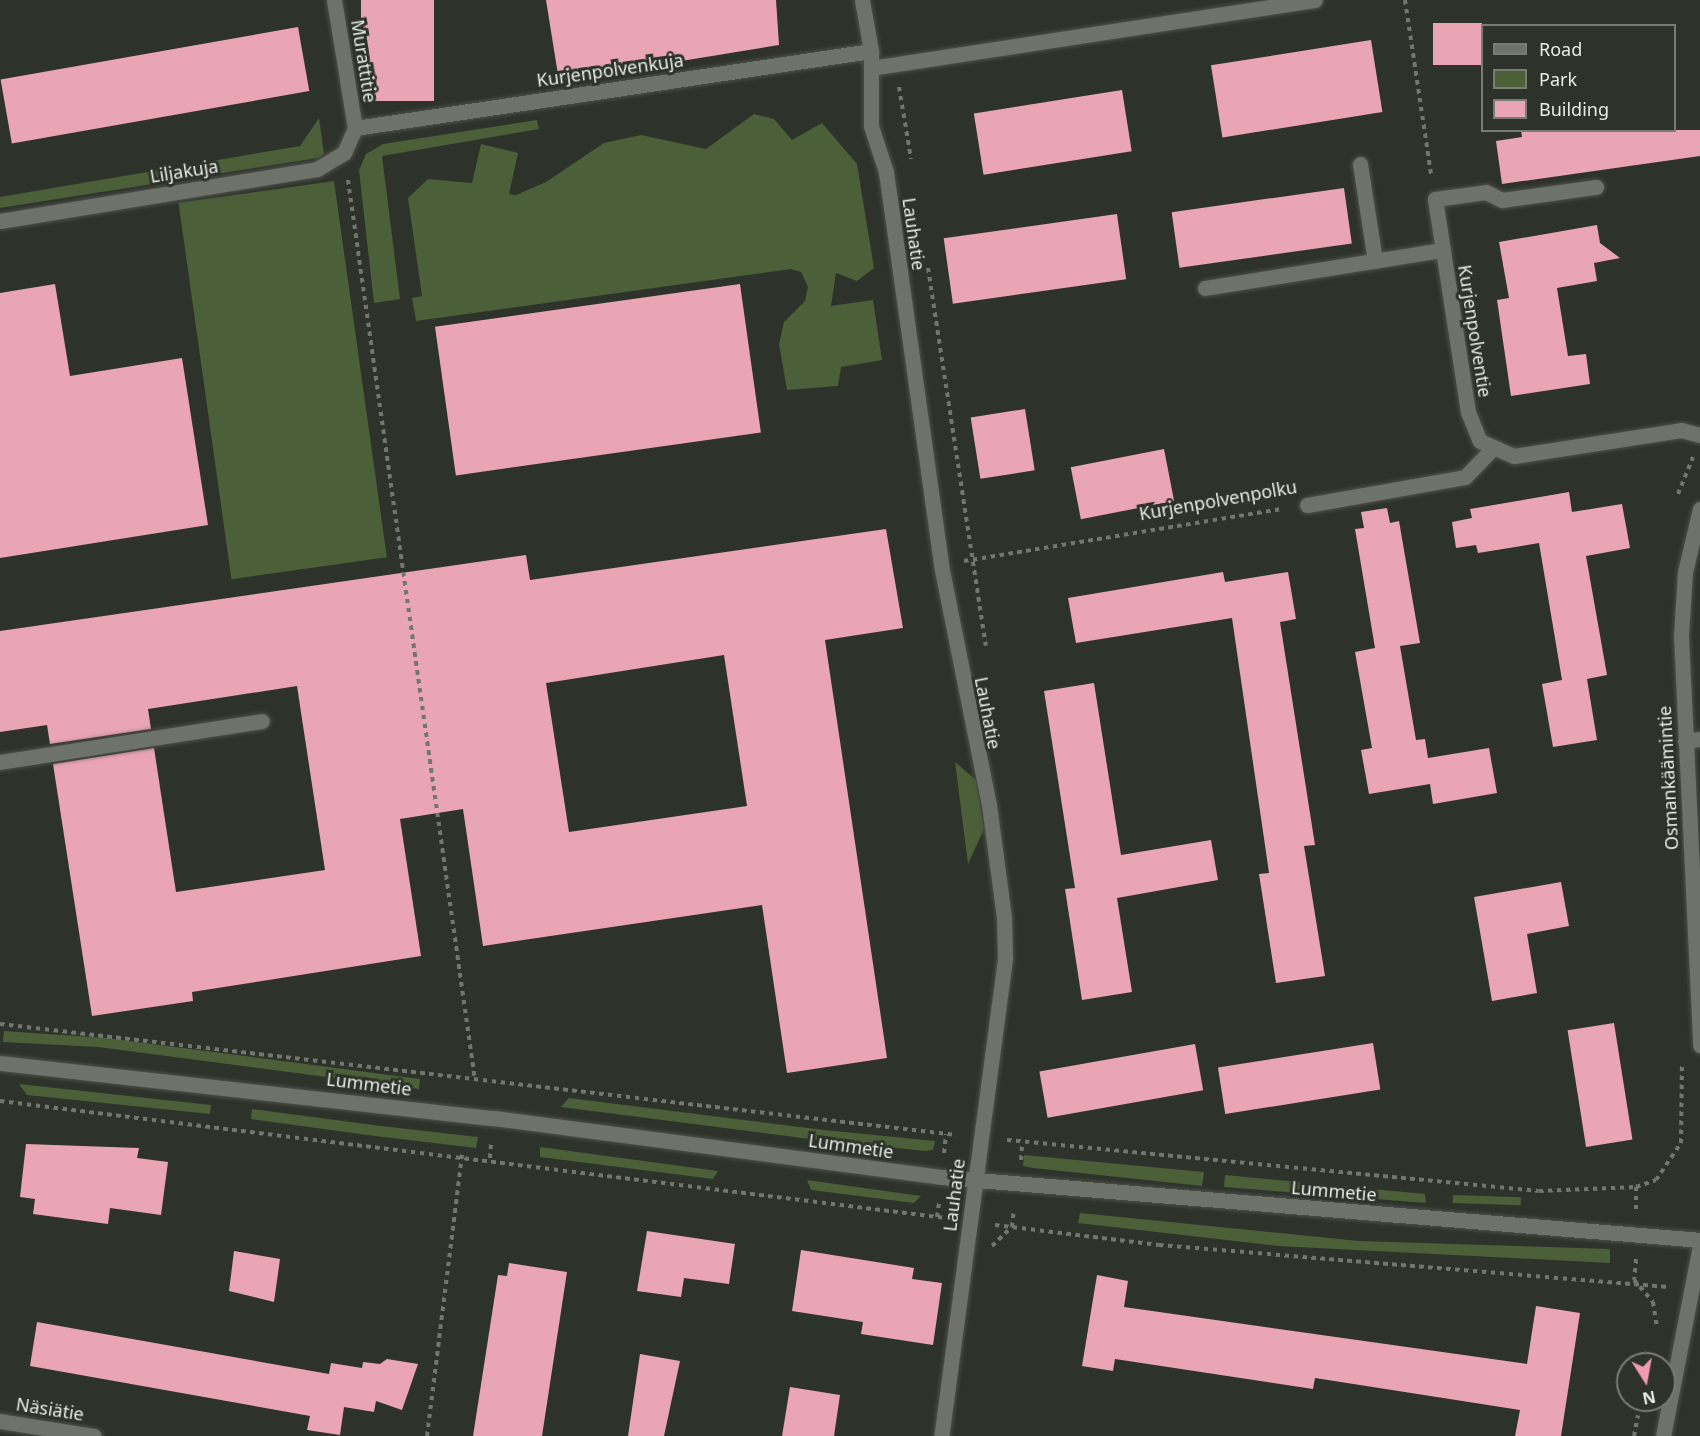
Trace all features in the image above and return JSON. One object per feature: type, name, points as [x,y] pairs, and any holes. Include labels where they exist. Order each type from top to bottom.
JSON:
[{"type":"street","name":"Murattitie","points":[[334,0],[355,128]]},
{"type":"street","name":"Lauhatie","points":[[862,0],[871,51],[871,126],[885,172],[941,565],[990,805],[1004,917],[1005,959],[941,1436]]},
{"type":"street","points":[[871,68],[1314,0]]},
{"type":"street","name":"Kurjenpolvenkuja","points":[[355,128],[871,51]]},
{"type":"street","points":[[344,153],[355,128]]},
{"type":"street","name":"Liljakuja","points":[[0,221],[317,169],[344,153]]},
{"type":"street","points":[[1360,164],[1375,261]]},
{"type":"street","points":[[1435,199],[1486,192],[1502,200],[1596,187]]},
{"type":"street","name":"Kurjenpolventie","points":[[1435,199],[1468,412],[1480,441],[1491,450]]},
{"type":"street","points":[[1205,288],[1443,250]]},
{"type":"street","points":[[1491,450],[1514,456],[1681,430],[1698,441]]},
{"type":"street","name":"Kurjenpolvenpolku","points":[[1307,505],[1465,477],[1491,450]]},
{"type":"street","name":"Osmankäämintie","points":[[1700,510],[1685,572],[1700,1046]]},
{"type":"street","points":[[0,762],[262,721]]},
{"type":"street","name":"Lummetie","points":[[0,1063],[976,1180],[1700,1240]]},
{"type":"street","points":[[1663,1436],[1700,1246]]},
{"type":"street","name":"Näsiätie","points":[[0,1421],[94,1436]]},
{"type":"path","points":[[1405,0],[1435,199]]},
{"type":"path","points":[[344,153],[475,1080]]},
{"type":"path","points":[[1675,503],[1698,441]]},
{"type":"path","name":"Kurjenpolvenpolku","points":[[941,565],[1307,505]]},
{"type":"path","points":[[0,1024],[28,1023],[475,1080],[981,1138],[1539,1191],[1636,1187],[1656,1180],[1681,1143],[1681,1051]]},
{"type":"path","points":[[0,1101],[462,1154],[970,1222],[1326,1260],[1634,1280]]},
{"type":"path","points":[[427,1436],[462,1154]]},
{"type":"path","points":[[1636,1187],[1637,1235],[1634,1280],[1653,1302],[1655,1337]]},
{"type":"green space","points":[[754,114],[774,119],[792,140],[822,123],[857,164],[874,268],[857,281],[836,273],[831,306],[873,300],[882,360],[841,367],[838,386],[787,390],[779,344],[784,322],[805,301],[808,287],[801,272],[791,269],[416,321],[412,298],[422,296],[408,198],[428,179],[472,183],[481,144],[518,153],[509,194],[516,195],[546,182],[604,143],[641,135],[706,149]]},
{"type":"green space","points":[[319,118],[324,154],[318,158],[0,208],[0,197],[300,146]]},
{"type":"green space","points":[[537,120],[539,129],[382,156],[400,299],[374,303],[359,170],[366,154],[383,144]]},
{"type":"green space","points":[[334,181],[387,557],[231,579],[179,203]]},
{"type":"green space","points":[[955,762],[976,780],[984,829],[968,864]]},
{"type":"green space","points":[[4,1031],[106,1038],[420,1079],[419,1089],[98,1047],[3,1042]]},
{"type":"green space","points":[[19,1084],[211,1105],[210,1114],[27,1095]]},
{"type":"green space","points":[[569,1098],[824,1130],[935,1141],[933,1150],[925,1151],[802,1138],[561,1107]]},
{"type":"green space","points":[[252,1109],[478,1137],[476,1148],[375,1136],[251,1119]]},
{"type":"green space","points":[[540,1147],[718,1171],[713,1179],[540,1157]]},
{"type":"green space","points":[[1024,1155],[1204,1172],[1202,1186],[1033,1168],[1023,1166]]},
{"type":"green space","points":[[1225,1175],[1425,1194],[1426,1203],[1224,1187]]},
{"type":"green space","points":[[807,1180],[921,1196],[914,1203],[811,1190]]},
{"type":"green space","points":[[1453,1195],[1521,1197],[1521,1205],[1453,1203]]},
{"type":"green space","points":[[1080,1213],[1359,1241],[1610,1249],[1610,1263],[1278,1246],[1078,1223]]},
{"type":"building","points":[[361,0],[434,0],[434,101],[361,101]]},
{"type":"building","points":[[546,0],[776,0],[779,45],[559,81]]},
{"type":"building","points":[[1433,23],[1482,23],[1481,65],[1433,65]]},
{"type":"building","points":[[298,27],[309,91],[12,143],[1,79]]},
{"type":"building","points":[[1371,40],[1382,112],[1222,137],[1211,65]]},
{"type":"building","points":[[1122,90],[1132,151],[984,175],[974,113]]},
{"type":"building","points":[[1700,130],[1700,156],[1502,184],[1496,141],[1522,137],[1521,132]]},
{"type":"building","points":[[1344,188],[1352,243],[1179,268],[1172,212]]},
{"type":"building","points":[[1117,214],[1126,279],[953,304],[944,238]]},
{"type":"building","points":[[1597,225],[1600,243],[1620,258],[1594,263],[1597,281],[1557,288],[1568,356],[1586,354],[1590,384],[1511,396],[1497,300],[1509,298],[1499,242]]},
{"type":"building","points":[[55,284],[70,376],[182,358],[208,525],[0,558],[0,293]]},
{"type":"building","points":[[740,284],[761,433],[456,475],[435,327]]},
{"type":"building","points":[[1025,409],[1035,470],[980,479],[971,418]]},
{"type":"building","points":[[1164,449],[1174,501],[1081,519],[1071,467]]},
{"type":"building","points":[[1569,492],[1572,512],[1622,504],[1630,548],[1586,556],[1607,675],[1587,679],[1597,740],[1553,747],[1542,684],[1562,680],[1539,543],[1478,553],[1476,545],[1456,548],[1452,522],[1472,518],[1470,509]]},
{"type":"building","points":[[1387,508],[1390,523],[1399,521],[1420,643],[1400,646],[1416,740],[1425,739],[1428,758],[1489,748],[1497,793],[1433,804],[1430,784],[1369,794],[1361,750],[1372,748],[1355,652],[1375,648],[1355,529],[1364,528],[1361,512]]},
{"type":"building","points":[[886,529],[903,628],[825,640],[887,1058],[787,1073],[762,905],[483,946],[463,809],[400,819],[421,956],[192,992],[193,1001],[92,1016],[53,764],[154,748],[176,892],[325,870],[297,686],[148,709],[151,729],[50,744],[47,725],[0,732],[0,631],[526,555],[530,580]],"holes":[[[724,655],[747,806],[569,832],[546,683]]]},
{"type":"building","points":[[1223,572],[1225,582],[1288,572],[1296,619],[1280,622],[1315,845],[1304,846],[1325,976],[1276,983],[1259,874],[1269,873],[1232,618],[1076,643],[1068,598]]},
{"type":"building","points":[[1094,683],[1121,855],[1211,840],[1218,880],[1117,898],[1132,992],[1082,1000],[1065,889],[1075,888],[1044,691]]},
{"type":"building","points":[[1561,882],[1569,926],[1527,934],[1537,993],[1492,1001],[1474,897]]},
{"type":"building","points":[[1614,1023],[1632,1140],[1586,1147],[1568,1030]]},
{"type":"building","points":[[1373,1043],[1380,1089],[1225,1114],[1218,1068]]},
{"type":"building","points":[[1195,1044],[1203,1090],[1048,1118],[1039,1071]]},
{"type":"building","points":[[26,1144],[139,1148],[137,1158],[168,1162],[161,1215],[110,1208],[108,1224],[33,1214],[35,1199],[20,1197]]},
{"type":"building","points":[[647,1231],[735,1244],[729,1284],[684,1278],[681,1297],[637,1291]]},
{"type":"building","points":[[801,1250],[914,1268],[912,1279],[942,1283],[933,1345],[861,1334],[863,1322],[792,1311]]},
{"type":"building","points":[[234,1251],[280,1259],[274,1302],[229,1291]]},
{"type":"building","points":[[509,1263],[567,1272],[542,1436],[473,1436],[498,1275],[507,1276]]},
{"type":"building","points":[[1097,1275],[1128,1281],[1124,1307],[1527,1364],[1536,1306],[1580,1313],[1561,1436],[1515,1436],[1520,1410],[1315,1378],[1313,1389],[1115,1359],[1113,1371],[1082,1366]]},
{"type":"building","points":[[37,1322],[329,1374],[331,1363],[362,1368],[363,1362],[380,1364],[387,1359],[418,1364],[402,1410],[376,1401],[374,1412],[344,1407],[340,1435],[307,1430],[310,1416],[30,1366]]},
{"type":"building","points":[[640,1354],[680,1361],[664,1436],[628,1436]]},
{"type":"building","points":[[790,1387],[840,1395],[834,1436],[782,1436]]}]
